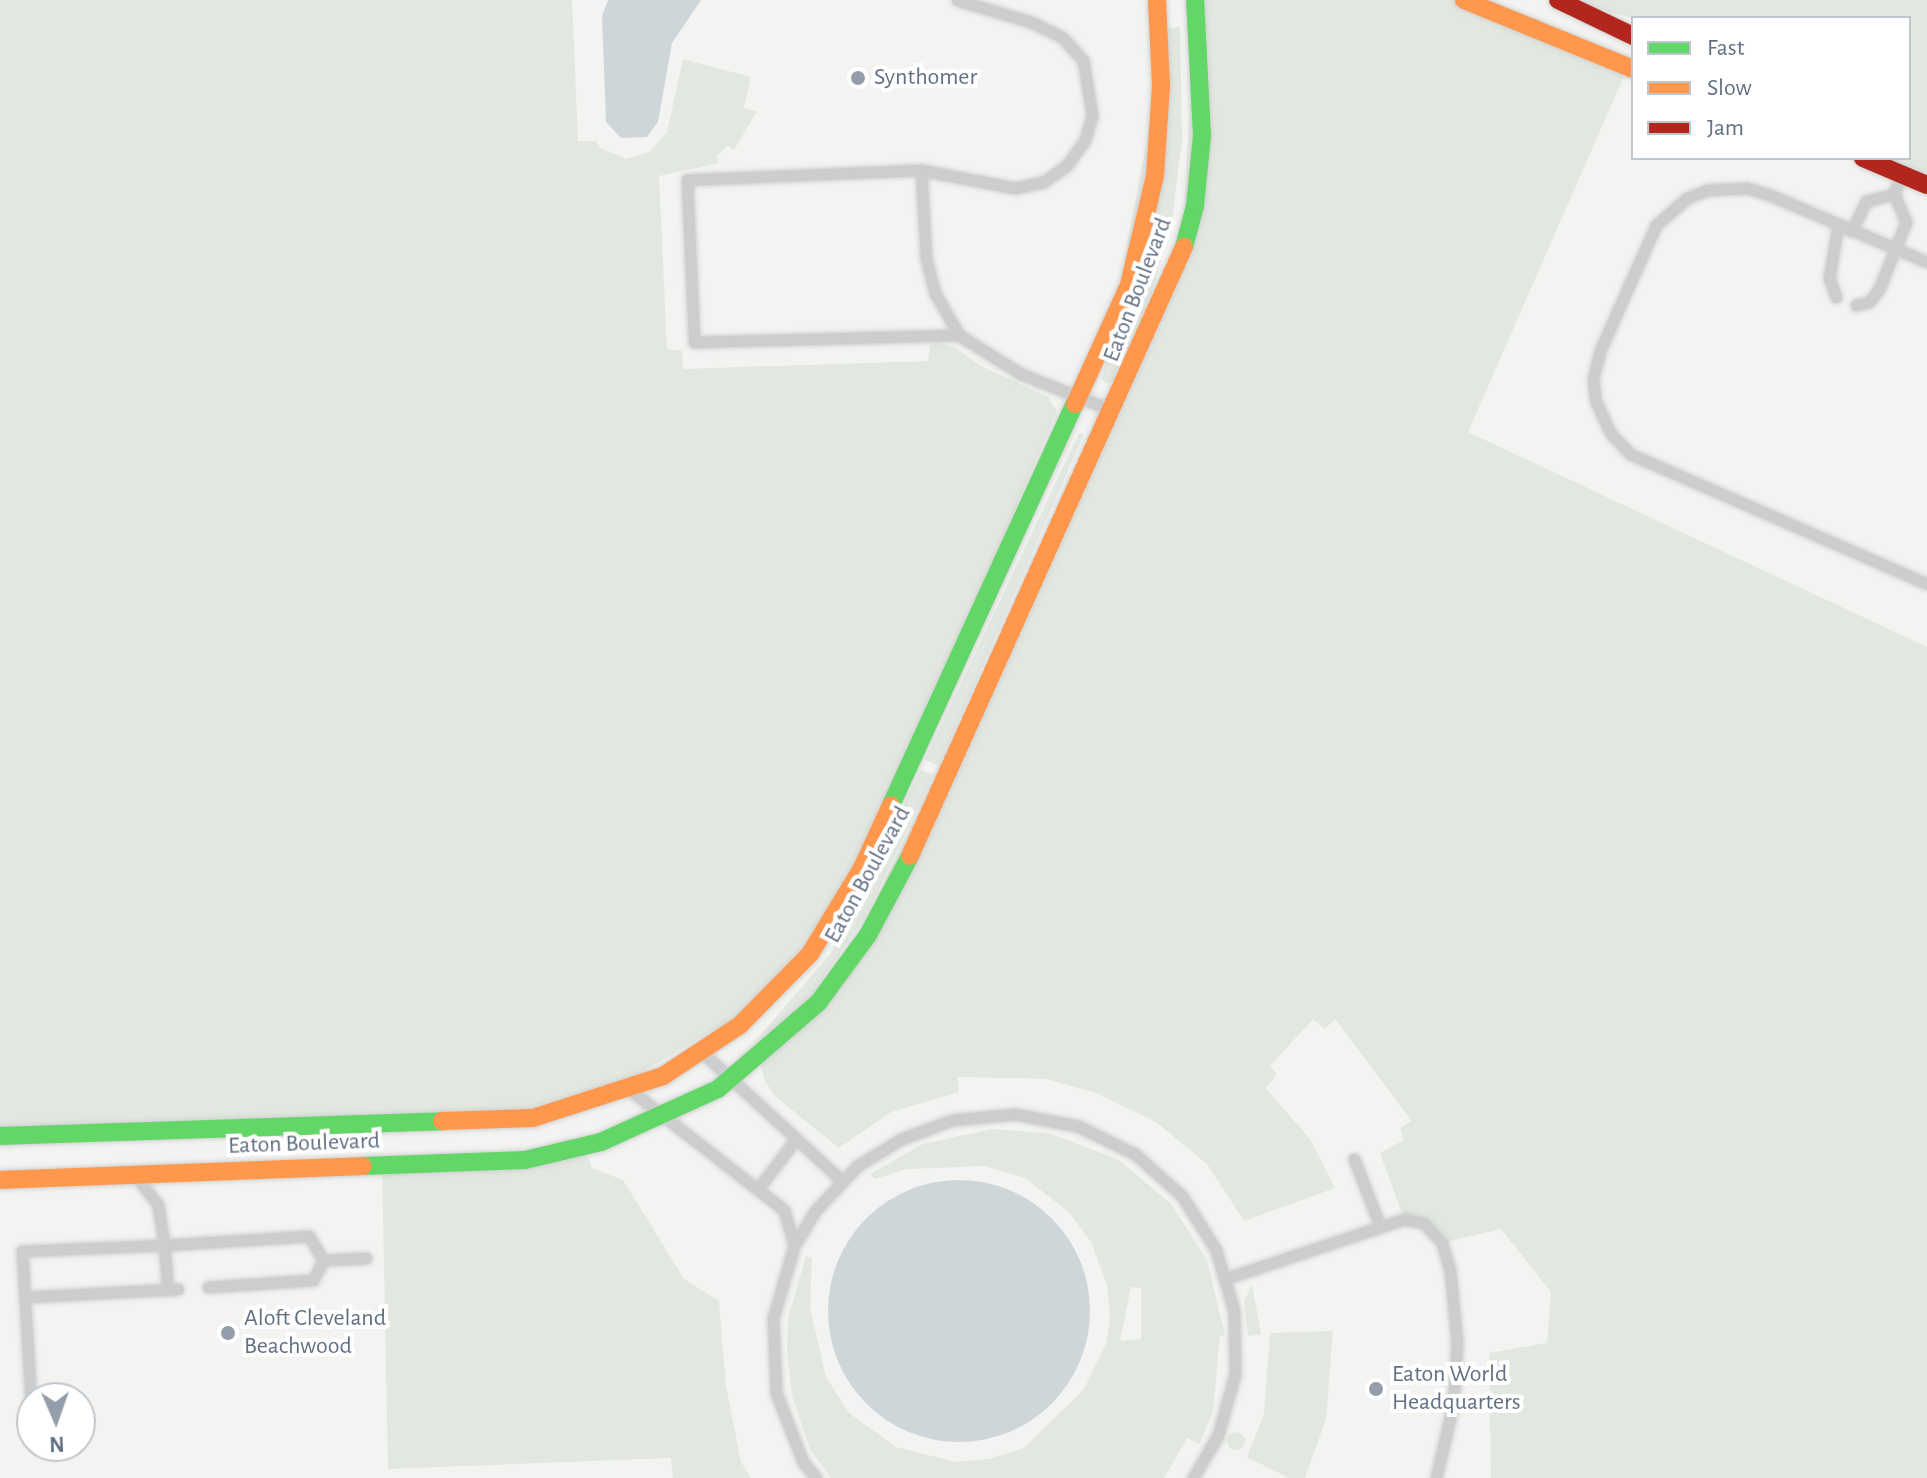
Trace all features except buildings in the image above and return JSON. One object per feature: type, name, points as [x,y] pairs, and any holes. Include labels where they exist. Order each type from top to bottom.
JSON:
[{"type":"street","name":"Eaton Boulevard","points":[[0,1136],[493,1122],[545,1115],[629,1090],[702,1052],[776,993],[840,910],[1129,285],[1149,211],[1161,85],[1157,0]]},
{"type":"street","name":"Eaton Boulevard","points":[[0,1180],[525,1160],[601,1142],[665,1116],[729,1080],[818,1003],[886,903],[1114,411],[1182,253],[1195,206],[1202,136],[1195,0]]},
{"type":"street","points":[[1464,0],[1631,68]]},
{"type":"street","points":[[1558,0],[1631,35]]},
{"type":"street","points":[[1868,160],[1927,185]]},
{"type":"lane","points":[[957,0],[1031,22],[1062,37],[1083,60],[1092,115],[1085,140],[1066,166],[1043,182],[1015,188],[921,170],[687,180],[694,342],[959,335]]},
{"type":"lane","points":[[921,170],[926,258],[935,293],[959,335],[994,360],[1077,399],[1114,411]]},
{"type":"lane","points":[[1856,305],[1869,302],[1879,289],[1906,222],[1894,194],[1902,174]]},
{"type":"lane","points":[[1927,262],[1747,188],[1707,190],[1668,212],[1656,225],[1600,351],[1593,379],[1596,402],[1611,434],[1630,454],[1927,584]]},
{"type":"lane","points":[[1851,231],[1866,201],[1894,194]]},
{"type":"lane","points":[[1836,297],[1829,278],[1838,225]]},
{"type":"lane","points":[[702,1052],[841,1180]]},
{"type":"lane","points":[[629,1090],[784,1210],[794,1246]]},
{"type":"lane","points":[[816,1478],[803,1462],[776,1393],[773,1318],[794,1246],[841,1180],[901,1139],[952,1120],[1015,1114],[1078,1126],[1135,1154],[1182,1196],[1216,1250],[1234,1311],[1235,1374],[1218,1435],[1193,1478]]},
{"type":"lane","points":[[758,1189],[795,1140]]},
{"type":"lane","points":[[1354,1159],[1380,1226]]},
{"type":"lane","points":[[26,1297],[173,1289],[158,1205],[133,1173]]},
{"type":"lane","points":[[1224,1279],[1404,1219],[1424,1223],[1442,1243],[1450,1271],[1457,1342],[1453,1405],[1436,1478]]},
{"type":"lane","points":[[30,1382],[22,1251],[309,1236],[323,1260]]},
{"type":"lane","points":[[323,1260],[366,1258]]},
{"type":"lane","points":[[208,1287],[313,1280],[323,1260]]},
{"type":"shaded area","points":[[0,0],[572,0],[578,141],[596,141],[600,148],[626,159],[649,152],[667,132],[683,59],[751,77],[744,108],[757,111],[734,150],[727,146],[716,157],[719,163],[659,176],[667,349],[682,351],[683,369],[928,361],[930,346],[937,343],[954,347],[981,366],[1048,397],[1057,411],[862,868],[776,993],[584,1106],[0,1136]]},
{"type":"shaded area","points":[[608,0],[701,0],[672,43],[658,122],[647,137],[621,138],[606,122],[602,16]]},
{"type":"shaded area","points":[[1195,0],[1464,0],[1628,67],[1468,432],[1927,647],[1927,1478],[1491,1478],[1489,1353],[1547,1343],[1551,1292],[1501,1229],[1442,1243],[1424,1224],[1404,1219],[1380,1153],[1404,1140],[1400,1128],[1412,1121],[1335,1019],[1325,1029],[1313,1019],[1270,1066],[1277,1074],[1266,1088],[1310,1139],[1335,1188],[1244,1221],[1207,1164],[1156,1122],[1094,1092],[1046,1079],[957,1077],[959,1092],[891,1112],[839,1148],[775,1096],[765,1081],[758,1058],[843,969],[1182,253]]},
{"type":"shaded area","points":[[1558,0],[1927,0],[1927,185],[1868,160],[1911,160],[1911,16],[1631,18]]},
{"type":"shaded area","points":[[1180,27],[1182,139],[1172,219],[1148,308],[1113,383],[1106,383],[1102,379],[1168,28]]},
{"type":"shaded area","points":[[1079,433],[1084,434],[939,766],[925,760]]},
{"type":"shaded area","points":[[921,770],[934,775],[866,916],[804,1005],[752,1045],[830,954]]},
{"type":"shaded area","points":[[992,1129],[1049,1133],[1119,1160],[1171,1204],[1207,1260],[1225,1335],[1220,1336],[1213,1412],[1199,1444],[1187,1438],[1164,1478],[831,1478],[810,1449],[792,1396],[787,1353],[788,1318],[806,1256],[812,1259],[810,1308],[826,1377],[849,1413],[896,1447],[956,1462],[989,1459],[1024,1448],[1084,1389],[1107,1342],[1110,1314],[1107,1285],[1091,1242],[1070,1213],[1025,1178],[985,1166],[907,1169],[875,1179],[870,1174],[923,1144]],"holes":[[[1131,1287],[1141,1288],[1141,1339],[1120,1341]]]},
{"type":"shaded area","points":[[584,1147],[592,1168],[623,1180],[684,1279],[719,1301],[726,1386],[741,1462],[751,1478],[673,1478],[671,1458],[388,1469],[382,1165]]},
{"type":"shaded area","points":[[959,1180],[1009,1190],[1032,1202],[1060,1228],[1080,1261],[1090,1311],[1080,1361],[1068,1384],[1042,1412],[1009,1432],[959,1442],[909,1432],[886,1420],[858,1394],[838,1361],[828,1311],[838,1261],[850,1238],[876,1210],[909,1190]]},
{"type":"shaded area","points":[[1252,1285],[1261,1334],[1248,1336],[1244,1301]]},
{"type":"shaded area","points":[[1333,1331],[1326,1419],[1305,1478],[1289,1478],[1247,1457],[1264,1414],[1270,1333]]},
{"type":"shaded area","points":[[1232,1432],[1240,1432],[1245,1441],[1243,1448],[1232,1450],[1227,1445],[1227,1437]]},
{"type":"traffic: fast","points":[[1184,247],[1195,206],[1202,136],[1195,0]]},
{"type":"traffic: fast","points":[[891,805],[1075,404]]},
{"type":"traffic: fast","points":[[363,1166],[525,1160],[601,1142],[718,1089],[818,1003],[868,935],[910,856]]},
{"type":"traffic: fast","points":[[0,1136],[442,1121]]},
{"type":"traffic: slow","points":[[1075,404],[1129,285],[1155,176],[1161,85],[1157,0]]},
{"type":"traffic: slow","points":[[1464,0],[1631,68]]},
{"type":"traffic: slow","points":[[910,856],[1184,247]]},
{"type":"traffic: slow","points":[[442,1121],[533,1118],[663,1076],[740,1025],[810,954],[862,868],[891,805]]},
{"type":"traffic: slow","points":[[0,1180],[363,1166]]},
{"type":"traffic: jam","points":[[1558,0],[1631,35]]},
{"type":"traffic: jam","points":[[1868,160],[1927,185]]},
{"type":"place","name":"Synthomer","points":[[858,78]]},
{"type":"place","name":"Aloft Cleveland Beachwood","points":[[228,1333]]},
{"type":"place","name":"Eaton World Headquarters","points":[[1376,1389]]}]
